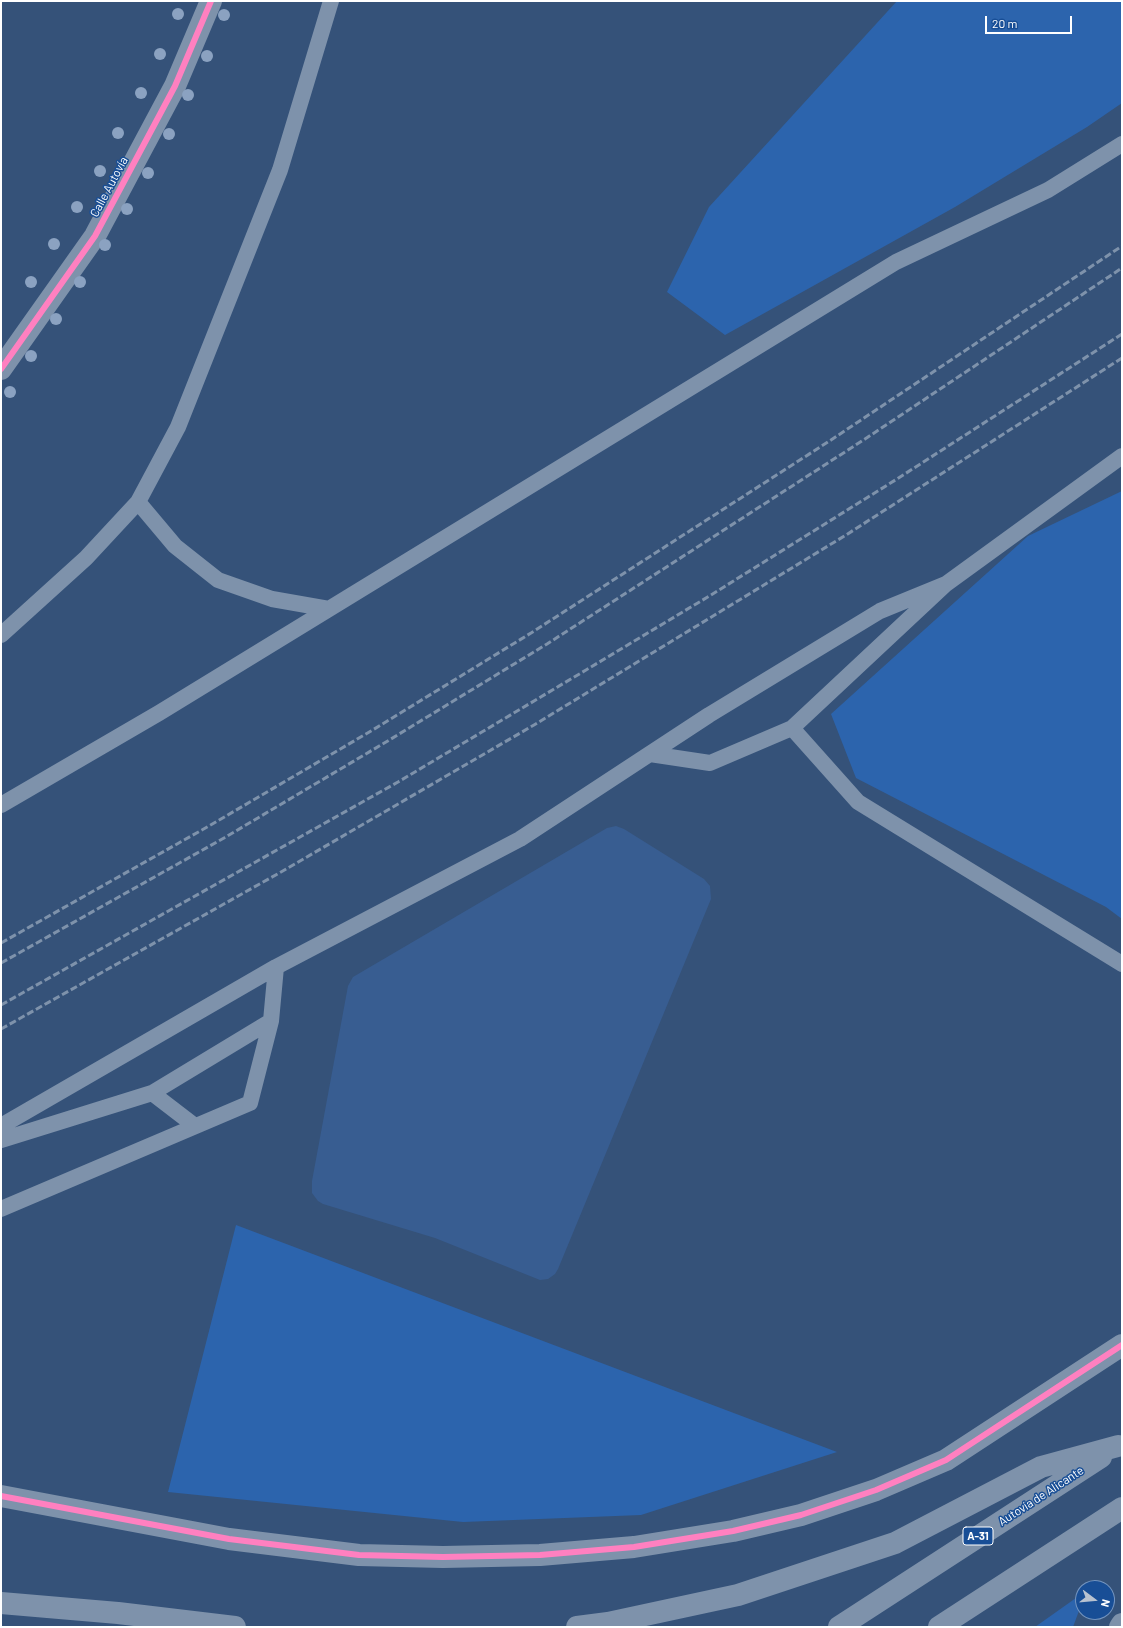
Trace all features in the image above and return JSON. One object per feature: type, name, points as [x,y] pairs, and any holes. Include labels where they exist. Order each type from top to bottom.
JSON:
[{"type":"main road","name":"Calle Autovía","points":[[1,369],[95,236],[175,86],[211,1]]},
{"type":"main road","points":[[1,1496],[229,1539],[359,1555],[443,1557],[540,1555],[634,1547],[733,1531],[801,1515],[876,1490],[946,1460],[1122,1345]]},
{"type":"main road","points":[[577,1627],[608,1623],[738,1595],[895,1543],[1041,1467],[1120,1444]]},
{"type":"main road","name":"Autovía de Alicante","points":[[838,1627],[1120,1444]]},
{"type":"main road","points":[[939,1627],[1122,1508]]},
{"type":"main road","points":[[1,1603],[118,1613],[235,1627]]},
{"type":"lane","points":[[1,635],[86,558],[138,502],[178,427],[280,170],[331,1]]},
{"type":"lane","points":[[1,805],[159,713],[896,262],[1048,190],[1122,144]]},
{"type":"lane","points":[[650,754],[710,763],[792,728],[946,584],[1122,456]]},
{"type":"lane","points":[[138,502],[175,546],[218,580],[272,599],[329,609]]},
{"type":"lane","points":[[1,1126],[276,967],[520,839],[709,715],[880,611],[946,584]]},
{"type":"lane","points":[[792,728],[858,802],[1122,964]]},
{"type":"lane","points":[[1,1209],[250,1103],[271,1021],[276,967]]},
{"type":"lane","points":[[1,1140],[152,1093],[271,1021]]},
{"type":"lane","points":[[152,1093],[195,1126]]},
{"type":"shaded area","points":[[897,1],[1122,1],[1122,103],[1087,127],[955,207],[725,335],[667,292],[709,207]]},
{"type":"shaded area","points":[[1122,491],[1122,919],[1106,907],[856,778],[831,714],[1028,536]]},
{"type":"shaded area","points":[[616,826],[624,829],[704,879],[710,886],[711,899],[555,1274],[548,1279],[540,1280],[435,1238],[323,1204],[318,1201],[312,1193],[312,1181],[348,986],[353,977],[607,828]]},
{"type":"shaded area","points":[[236,1225],[837,1452],[641,1515],[463,1522],[168,1492]]},
{"type":"shaded area","points":[[1075,1599],[1076,1620],[1073,1627],[1035,1627]]},
{"type":"railway","points":[[1,943],[209,826],[371,731],[531,633],[831,440],[1122,246]]},
{"type":"railway","points":[[1,963],[224,838],[547,644],[865,439],[1122,268]]},
{"type":"railway","points":[[1,1005],[398,782],[586,670],[711,595],[897,479],[1122,334]]},
{"type":"railway","points":[[1,1029],[281,872],[534,725],[846,535],[1122,358]]},
{"type":"cycle path","points":[[1,369],[95,236],[175,86],[211,1]]},
{"type":"cycle path","points":[[1,1496],[229,1539],[359,1555],[443,1557],[540,1555],[634,1547],[733,1531],[801,1515],[876,1490],[946,1460],[1122,1345]]}]
